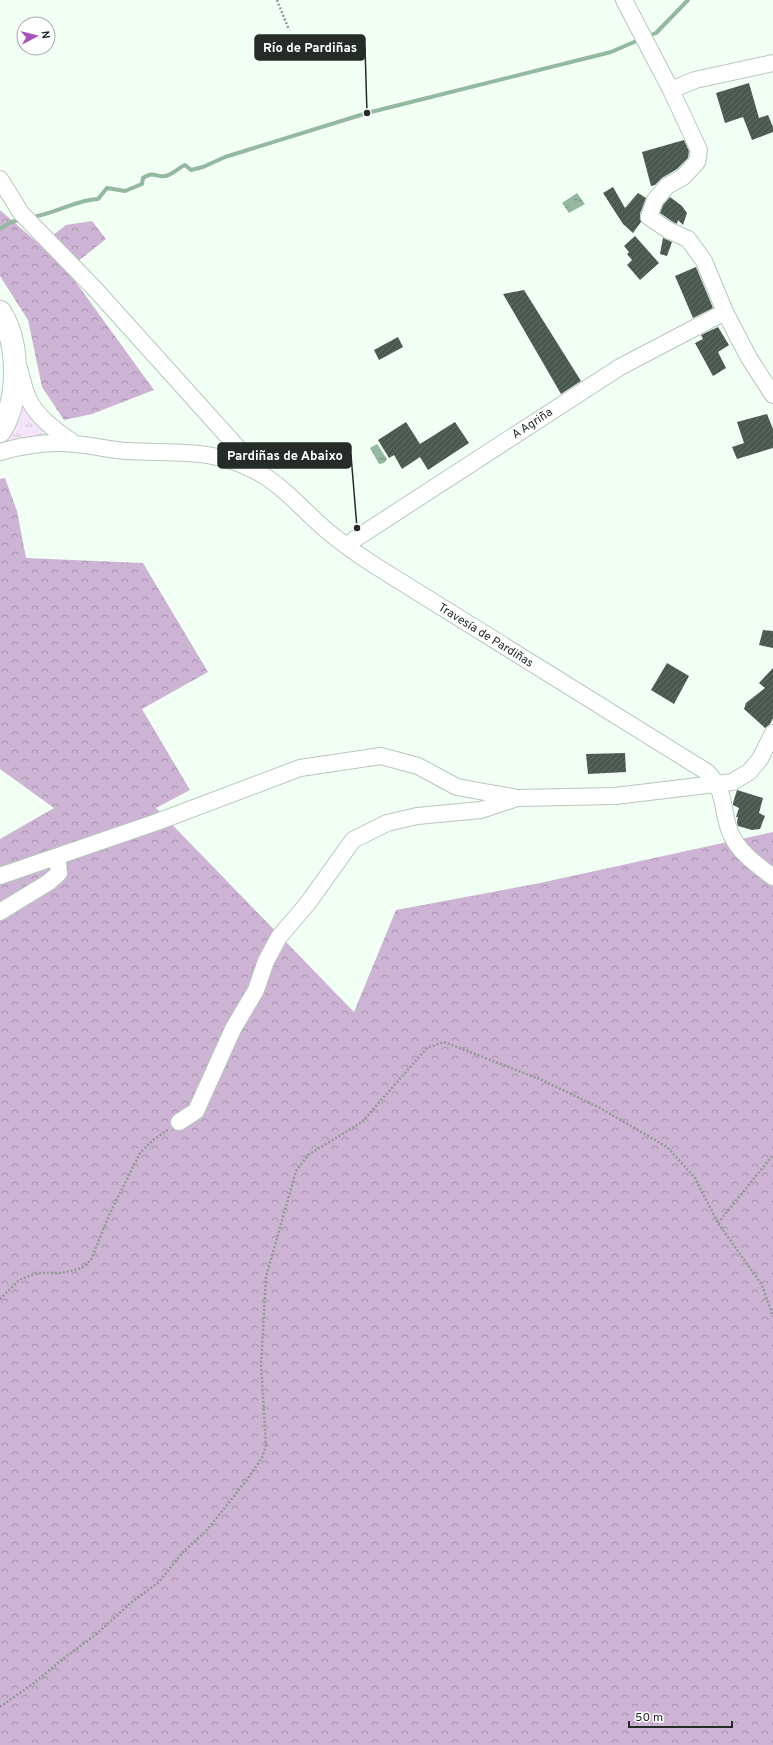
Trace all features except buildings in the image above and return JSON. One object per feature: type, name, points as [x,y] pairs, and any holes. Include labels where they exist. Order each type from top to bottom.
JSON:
[{"type":"highway","points":[[0,312],[14,349],[15,387],[4,424],[0,431]]},
{"type":"street","points":[[624,0],[671,90],[699,150],[697,162],[683,177],[667,186],[655,200],[649,217],[668,230],[688,239],[704,261],[725,312],[749,358],[773,395]]},
{"type":"street","points":[[671,90],[696,80],[773,63]]},
{"type":"street","points":[[0,180],[21,213],[95,289],[261,474]]},
{"type":"street","name":"A Agriña","points":[[347,546],[355,539],[620,367],[725,312]]},
{"type":"street","points":[[14,349],[28,397],[35,411],[48,424],[75,444]]},
{"type":"street","points":[[0,452],[40,443],[75,444],[126,451],[209,454],[234,461],[261,474]]},
{"type":"street","name":"Travesía de Pardiñas","points":[[261,474],[287,494],[347,546],[390,576],[692,762],[707,772],[717,785]]},
{"type":"street","points":[[0,876],[157,822],[300,768],[381,756],[418,766],[458,787],[518,798],[615,796],[688,786],[717,785],[732,782],[750,772],[760,759],[773,733]]},
{"type":"street","points":[[717,785],[723,800],[730,832],[734,839],[747,856],[773,877]]},
{"type":"street","points":[[179,1122],[196,1110],[233,1029],[256,990],[266,961],[279,937],[308,903],[353,840],[386,823],[417,816],[481,810],[518,798]]},
{"type":"street","points":[[0,912],[49,882],[59,873],[57,857]]},
{"type":"path","points":[[277,0],[289,30]]},
{"type":"path","points":[[0,1707],[34,1683],[159,1582],[183,1552],[206,1530],[246,1481],[262,1458],[266,1445],[261,1364],[266,1277],[296,1171],[308,1155],[362,1122],[427,1048],[444,1042],[542,1080],[600,1108],[667,1147],[695,1178],[718,1223],[762,1285],[773,1317]]},
{"type":"path","points":[[0,1299],[19,1280],[37,1273],[62,1273],[82,1268],[91,1260],[110,1213],[140,1153],[153,1140],[179,1122]]},
{"type":"path","points":[[718,1223],[740,1198],[773,1155]]},
{"type":"green space","points":[[0,210],[40,245],[66,225],[92,221],[106,239],[67,270],[154,390],[92,414],[64,420],[42,387],[28,320],[0,276]]},
{"type":"green space","points":[[22,406],[37,424],[56,438],[7,443],[19,418]]},
{"type":"green space","points":[[5,478],[17,511],[26,558],[143,563],[208,672],[142,709],[190,790],[156,808],[354,1012],[396,910],[540,883],[773,832],[773,1745],[0,1745],[0,839],[54,808],[0,769],[0,479]]},
{"type":"water","points":[[577,193],[585,204],[569,213],[562,203]]},
{"type":"water","points":[[377,444],[387,459],[384,463],[379,464],[370,448]]},
{"type":"waterway","points":[[648,36],[656,33],[688,0]]},
{"type":"waterway","points":[[32,217],[81,202],[98,199],[107,188],[125,191],[142,184],[143,178],[152,174],[161,176],[168,175],[185,165],[191,170],[203,167],[225,157],[367,113],[611,52],[641,39]]},
{"type":"waterway","points":[[0,229],[9,223],[21,219]]},
{"type":"place","name":"Río de Pardiñas","points":[[367,113]]},
{"type":"place","name":"Pardiñas de Abaixo","points":[[357,528]]}]
